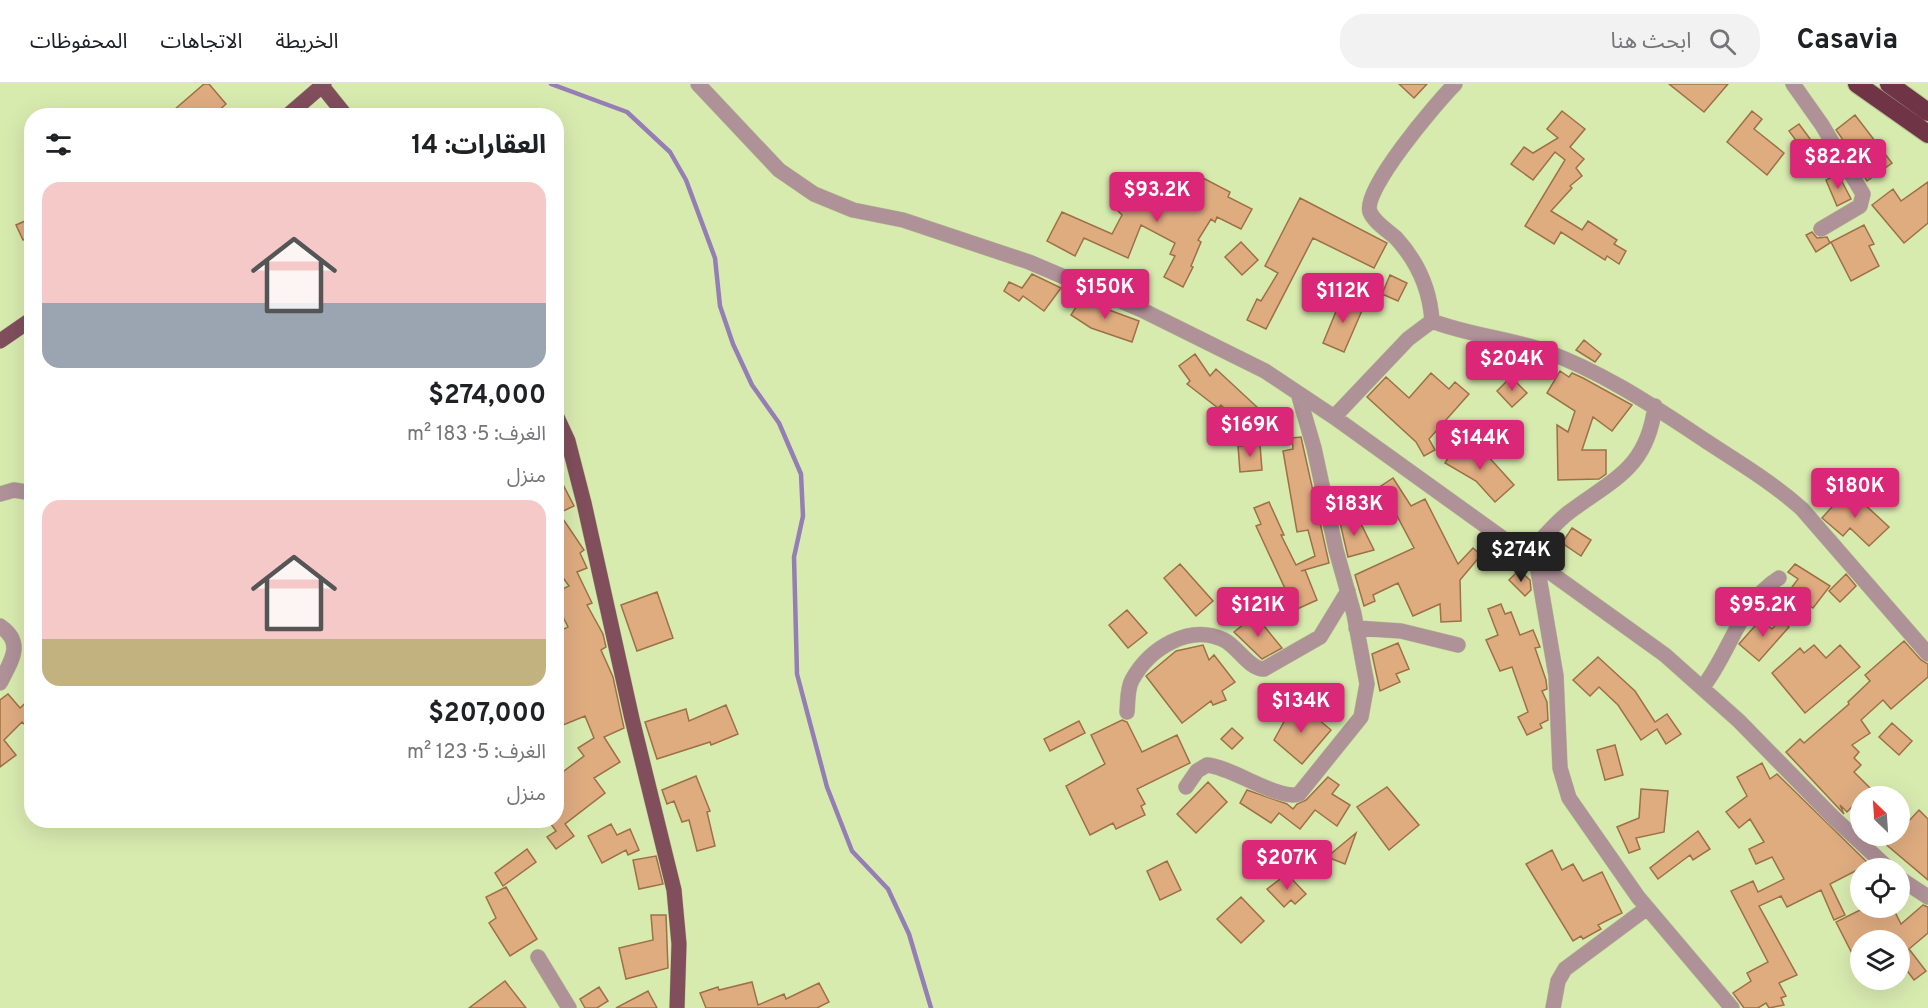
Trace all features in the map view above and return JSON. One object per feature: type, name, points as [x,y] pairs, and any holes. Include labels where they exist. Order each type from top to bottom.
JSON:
[{"type":"highway","points":[[1857,84],[1928,134]]},
{"type":"highway","points":[[1889,84],[1928,112]]},
{"type":"main road","points":[[296,108],[323,85],[340,108]]},
{"type":"main road","points":[[0,341],[24,324]]},
{"type":"main road","points":[[564,432],[582,493],[632,719],[674,890],[679,944],[677,1008]]},
{"type":"street","points":[[698,84],[779,170],[814,194],[853,210],[903,220],[1039,267],[1142,310],[1265,371],[1334,417],[1665,655],[1878,858]]},
{"type":"street","points":[[1432,321],[1431,299],[1415,263],[1398,241],[1372,215],[1369,201],[1373,190],[1413,134],[1455,84]]},
{"type":"street","points":[[1793,84],[1822,125],[1863,194],[1860,206],[1821,229]]},
{"type":"street","points":[[1334,417],[1408,339],[1432,321]]},
{"type":"street","points":[[1432,321],[1456,330],[1541,350],[1600,375],[1655,406],[1782,491],[1802,509],[1928,654]]},
{"type":"street","points":[[1186,787],[1197,771],[1207,765],[1217,766],[1294,795],[1304,789],[1361,717],[1367,684],[1348,591],[1314,448],[1298,393]]},
{"type":"street","points":[[1655,406],[1647,443],[1630,467],[1552,526],[1532,561],[1556,676],[1563,782],[1569,798],[1588,828],[1647,908],[1732,1008]]},
{"type":"street","points":[[0,494],[14,490],[24,492]]},
{"type":"street","points":[[1702,688],[1713,675],[1752,604],[1770,584],[1779,578]]},
{"type":"street","points":[[1127,712],[1131,682],[1145,662],[1173,641],[1190,634],[1216,636],[1237,649],[1257,668],[1264,669],[1320,637],[1348,591]]},
{"type":"street","points":[[0,626],[13,636],[15,646],[0,683]]},
{"type":"street","points":[[1356,628],[1401,631],[1458,645]]},
{"type":"street","points":[[1910,885],[1928,897]]},
{"type":"street","points":[[1553,1008],[1558,981],[1565,969],[1647,908]]},
{"type":"street","points":[[538,957],[569,1008]]},
{"type":"building","points":[[204,84],[209,84],[226,104],[222,108],[176,108]]},
{"type":"building","points":[[1399,84],[1427,84],[1414,98]]},
{"type":"building","points":[[1669,84],[1728,84],[1704,112]]},
{"type":"building","points":[[1562,111],[1585,129],[1570,147],[1584,159],[1576,168],[1582,176],[1570,186],[1572,188],[1551,211],[1582,230],[1588,221],[1617,240],[1614,244],[1626,251],[1619,264],[1607,256],[1605,260],[1561,232],[1554,244],[1525,226],[1565,160],[1555,152],[1533,180],[1511,164],[1524,147],[1533,153],[1558,138],[1547,129]]},
{"type":"building","points":[[1752,111],[1762,119],[1754,129],[1784,153],[1767,175],[1727,142]]},
{"type":"building","points":[[1855,115],[1892,163],[1867,181],[1857,165],[1860,164],[1836,130]]},
{"type":"building","points":[[1799,124],[1825,159],[1815,166],[1789,131]]},
{"type":"building","points":[[1838,174],[1851,199],[1837,206],[1826,180]]},
{"type":"building","points":[[1203,178],[1230,192],[1228,197],[1252,209],[1241,229],[1217,217],[1215,222],[1211,219],[1198,240],[1201,242],[1191,266],[1193,267],[1183,287],[1164,277],[1175,256],[1170,254],[1175,243],[1141,225],[1128,258],[1084,238],[1075,256],[1047,241],[1062,212],[1112,234],[1122,215],[1111,204],[1131,182],[1138,188],[1145,180],[1163,195],[1167,188],[1191,201]]},
{"type":"building","points":[[1928,182],[1928,223],[1904,243],[1872,205],[1893,189],[1901,201]]},
{"type":"building","points":[[1300,198],[1387,243],[1374,268],[1313,238],[1266,329],[1247,320],[1257,299],[1261,301],[1278,273],[1265,266]]},
{"type":"building","points":[[24,222],[24,240],[23,240],[16,225]]},
{"type":"building","points":[[1864,225],[1874,244],[1869,246],[1879,266],[1851,281],[1831,242]]},
{"type":"building","points":[[1812,232],[1817,238],[1827,237],[1830,243],[1816,252],[1806,235]]},
{"type":"building","points":[[1241,242],[1258,260],[1242,275],[1225,257]]},
{"type":"building","points":[[1032,274],[1061,288],[1044,311],[1023,296],[1019,301],[1004,291],[1009,282],[1022,288]]},
{"type":"building","points":[[1390,275],[1407,283],[1398,301],[1382,294]]},
{"type":"building","points":[[1083,296],[1109,310],[1139,321],[1132,342],[1091,328],[1071,315]]},
{"type":"building","points":[[1342,297],[1364,306],[1344,352],[1323,343]]},
{"type":"building","points":[[1584,340],[1601,354],[1595,362],[1576,350]]},
{"type":"building","points":[[1195,354],[1210,376],[1216,369],[1258,408],[1246,420],[1234,409],[1230,414],[1221,405],[1218,408],[1187,384],[1190,381],[1179,366]]},
{"type":"building","points":[[1560,371],[1569,377],[1572,373],[1583,378],[1632,405],[1612,431],[1593,417],[1582,450],[1606,450],[1606,474],[1599,479],[1558,480],[1557,425],[1568,432],[1575,411],[1547,393]]},
{"type":"building","points":[[1431,373],[1449,389],[1455,382],[1469,394],[1429,439],[1435,450],[1424,456],[1416,442],[1367,397],[1386,377],[1409,398]]},
{"type":"building","points":[[1511,377],[1527,393],[1512,407],[1497,391]]},
{"type":"building","points":[[1301,437],[1329,563],[1301,571],[1305,570],[1317,600],[1295,610],[1256,526],[1261,524],[1254,508],[1269,502],[1284,535],[1281,535],[1296,565],[1315,556],[1308,530],[1297,532],[1283,451],[1293,449],[1292,438]]},
{"type":"building","points":[[1458,442],[1483,457],[1486,454],[1514,485],[1495,502],[1476,481],[1445,463]]},
{"type":"building","points":[[1260,445],[1262,470],[1240,472],[1238,446]]},
{"type":"building","points":[[1393,478],[1411,506],[1425,499],[1458,564],[1473,548],[1481,555],[1460,580],[1461,621],[1441,622],[1440,604],[1413,616],[1398,583],[1373,595],[1375,601],[1364,606],[1355,575],[1414,548],[1397,516],[1394,517],[1375,490]]},
{"type":"building","points":[[564,487],[574,506],[564,511]]},
{"type":"building","points":[[1848,489],[1889,527],[1869,546],[1850,528],[1843,536],[1822,518]]},
{"type":"building","points":[[1347,513],[1349,524],[1359,520],[1374,550],[1348,557],[1338,514]]},
{"type":"building","points":[[564,520],[584,550],[580,553],[587,568],[577,572],[592,603],[587,605],[603,634],[606,647],[601,650],[613,677],[624,728],[604,737],[620,762],[594,778],[605,793],[565,824],[574,836],[556,849],[547,837],[556,831],[554,828],[564,828],[564,771],[584,756],[578,748],[594,738],[585,716],[564,725],[564,629],[568,627],[564,619],[564,588],[569,586],[564,579]]},
{"type":"building","points":[[1572,528],[1591,540],[1581,556],[1562,543]]},
{"type":"building","points":[[1180,564],[1213,601],[1196,616],[1164,578]]},
{"type":"building","points":[[1795,564],[1830,586],[1813,608],[1789,591],[1798,579],[1788,572]]},
{"type":"building","points":[[1519,570],[1530,580],[1531,590],[1525,596],[1509,580]]},
{"type":"building","points":[[1846,574],[1856,586],[1840,602],[1829,591]]},
{"type":"building","points":[[657,592],[673,638],[637,651],[621,605]]},
{"type":"building","points":[[1501,604],[1505,614],[1511,612],[1520,635],[1533,630],[1540,647],[1535,648],[1546,680],[1547,689],[1542,691],[1547,702],[1548,720],[1540,724],[1542,728],[1527,735],[1518,717],[1528,712],[1512,667],[1500,671],[1486,640],[1498,635],[1488,609]]},
{"type":"building","points":[[1127,610],[1147,633],[1128,648],[1109,625]]},
{"type":"building","points":[[1255,615],[1282,648],[1262,659],[1234,632]]},
{"type":"building","points":[[1761,619],[1772,629],[1780,620],[1789,627],[1759,661],[1739,644]]},
{"type":"building","points":[[1904,641],[1921,660],[1928,664],[1928,677],[1891,709],[1883,700],[1861,720],[1870,733],[1852,745],[1859,752],[1854,758],[1861,765],[1854,772],[1868,786],[1850,786],[1850,809],[1847,812],[1840,805],[1844,814],[1786,752],[1800,739],[1804,743],[1849,704],[1848,702],[1870,681],[1865,675]]},
{"type":"building","points":[[1398,643],[1409,669],[1396,674],[1400,682],[1380,691],[1372,654]]},
{"type":"building","points":[[1203,645],[1209,660],[1214,655],[1235,682],[1222,691],[1226,700],[1213,705],[1211,701],[1182,723],[1146,676],[1176,651]]},
{"type":"building","points":[[1814,645],[1826,658],[1840,645],[1860,667],[1805,713],[1772,673],[1800,648],[1804,653]]},
{"type":"building","points":[[1598,657],[1635,691],[1655,722],[1667,714],[1681,734],[1666,744],[1657,729],[1641,740],[1618,705],[1599,687],[1590,696],[1573,680]]},
{"type":"building","points":[[8,694],[20,708],[24,704],[24,724],[22,722],[4,740],[16,755],[0,767],[0,700]]},
{"type":"building","points":[[1299,703],[1331,730],[1302,764],[1274,740],[1285,720]]},
{"type":"building","points":[[726,705],[738,734],[711,745],[710,742],[657,759],[645,722],[686,709],[689,721]]},
{"type":"building","points":[[1122,720],[1127,722],[1142,752],[1177,735],[1190,763],[1137,789],[1145,804],[1141,806],[1145,815],[1116,829],[1113,823],[1090,835],[1066,786],[1105,764],[1091,735]]},
{"type":"building","points":[[1079,721],[1085,733],[1050,751],[1044,739]]},
{"type":"building","points":[[1892,723],[1912,741],[1899,755],[1879,737]]},
{"type":"building","points":[[1232,728],[1243,738],[1232,749],[1221,739]]},
{"type":"building","points":[[1615,745],[1623,775],[1605,780],[1597,750]]},
{"type":"building","points":[[1762,763],[1770,779],[1777,774],[1863,858],[1850,858],[1850,874],[1830,884],[1845,915],[1834,920],[1821,890],[1787,907],[1781,896],[1759,906],[1797,975],[1779,983],[1786,996],[1781,998],[1784,1005],[1769,1008],[1766,1003],[1758,1008],[1744,1008],[1733,993],[1751,981],[1747,973],[1768,962],[1731,891],[1753,881],[1758,892],[1784,879],[1772,857],[1756,864],[1749,849],[1764,842],[1750,819],[1739,828],[1726,812],[1747,796],[1737,777]]},
{"type":"building","points":[[696,776],[710,811],[707,812],[715,846],[697,851],[689,820],[682,822],[674,801],[667,804],[662,790]]},
{"type":"building","points":[[1328,777],[1339,785],[1332,794],[1350,805],[1337,826],[1315,810],[1300,829],[1279,813],[1271,823],[1240,803],[1247,790],[1287,804],[1293,809],[1297,804],[1306,800]]},
{"type":"building","points":[[1208,782],[1227,802],[1196,833],[1177,814]]},
{"type":"building","points":[[1387,787],[1419,825],[1389,850],[1357,807]]},
{"type":"building","points":[[1641,789],[1668,791],[1664,832],[1636,838],[1640,849],[1629,853],[1617,827],[1639,818]]},
{"type":"building","points":[[1919,810],[1928,819],[1928,880],[1910,865],[1910,858],[1902,858],[1888,846],[1910,846],[1910,820]]},
{"type":"building","points":[[611,824],[617,835],[630,829],[639,850],[628,855],[626,850],[602,863],[588,836]]},
{"type":"building","points":[[1698,831],[1710,849],[1693,860],[1690,855],[1658,879],[1650,868]]},
{"type":"building","points":[[1356,833],[1345,864],[1327,857]]},
{"type":"building","points":[[527,849],[536,862],[503,886],[495,873]]},
{"type":"building","points":[[1552,850],[1562,870],[1573,864],[1583,881],[1602,872],[1622,913],[1598,925],[1601,929],[1583,939],[1581,936],[1573,941],[1526,864]]},
{"type":"building","points":[[656,856],[663,884],[639,889],[633,860]]},
{"type":"building","points":[[1167,861],[1181,890],[1160,900],[1147,871]]},
{"type":"building","points":[[1287,874],[1306,894],[1295,904],[1291,900],[1284,907],[1267,889]]},
{"type":"building","points":[[506,887],[537,939],[510,956],[489,923],[496,918],[486,897]]},
{"type":"building","points":[[1241,897],[1264,921],[1241,943],[1217,919]]},
{"type":"building","points":[[1923,905],[1928,907],[1928,933],[1910,948],[1910,930],[1850,930],[1850,949],[1836,922],[1850,915],[1850,918],[1898,918],[1901,924]]},
{"type":"building","points":[[651,915],[666,915],[668,968],[626,979],[619,948],[653,940]]},
{"type":"building","points":[[1910,950],[1926,971],[1914,980],[1910,975]]},
{"type":"building","points":[[505,981],[526,1008],[469,1008]]},
{"type":"building","points":[[752,982],[758,1005],[784,994],[786,999],[819,983],[829,1002],[817,1008],[706,1008],[700,993],[718,987],[719,990]]},
{"type":"building","points":[[599,987],[608,1001],[597,1008],[585,1008],[580,999]]},
{"type":"building","points":[[648,991],[657,1008],[616,1008]]},
{"type":"waterway","points":[[551,84],[627,112],[670,152],[686,180],[715,258],[720,306],[733,344],[752,385],[779,423],[801,474],[803,516],[794,557],[797,674],[827,787],[852,851],[888,889],[909,934],[931,1008]]}]
